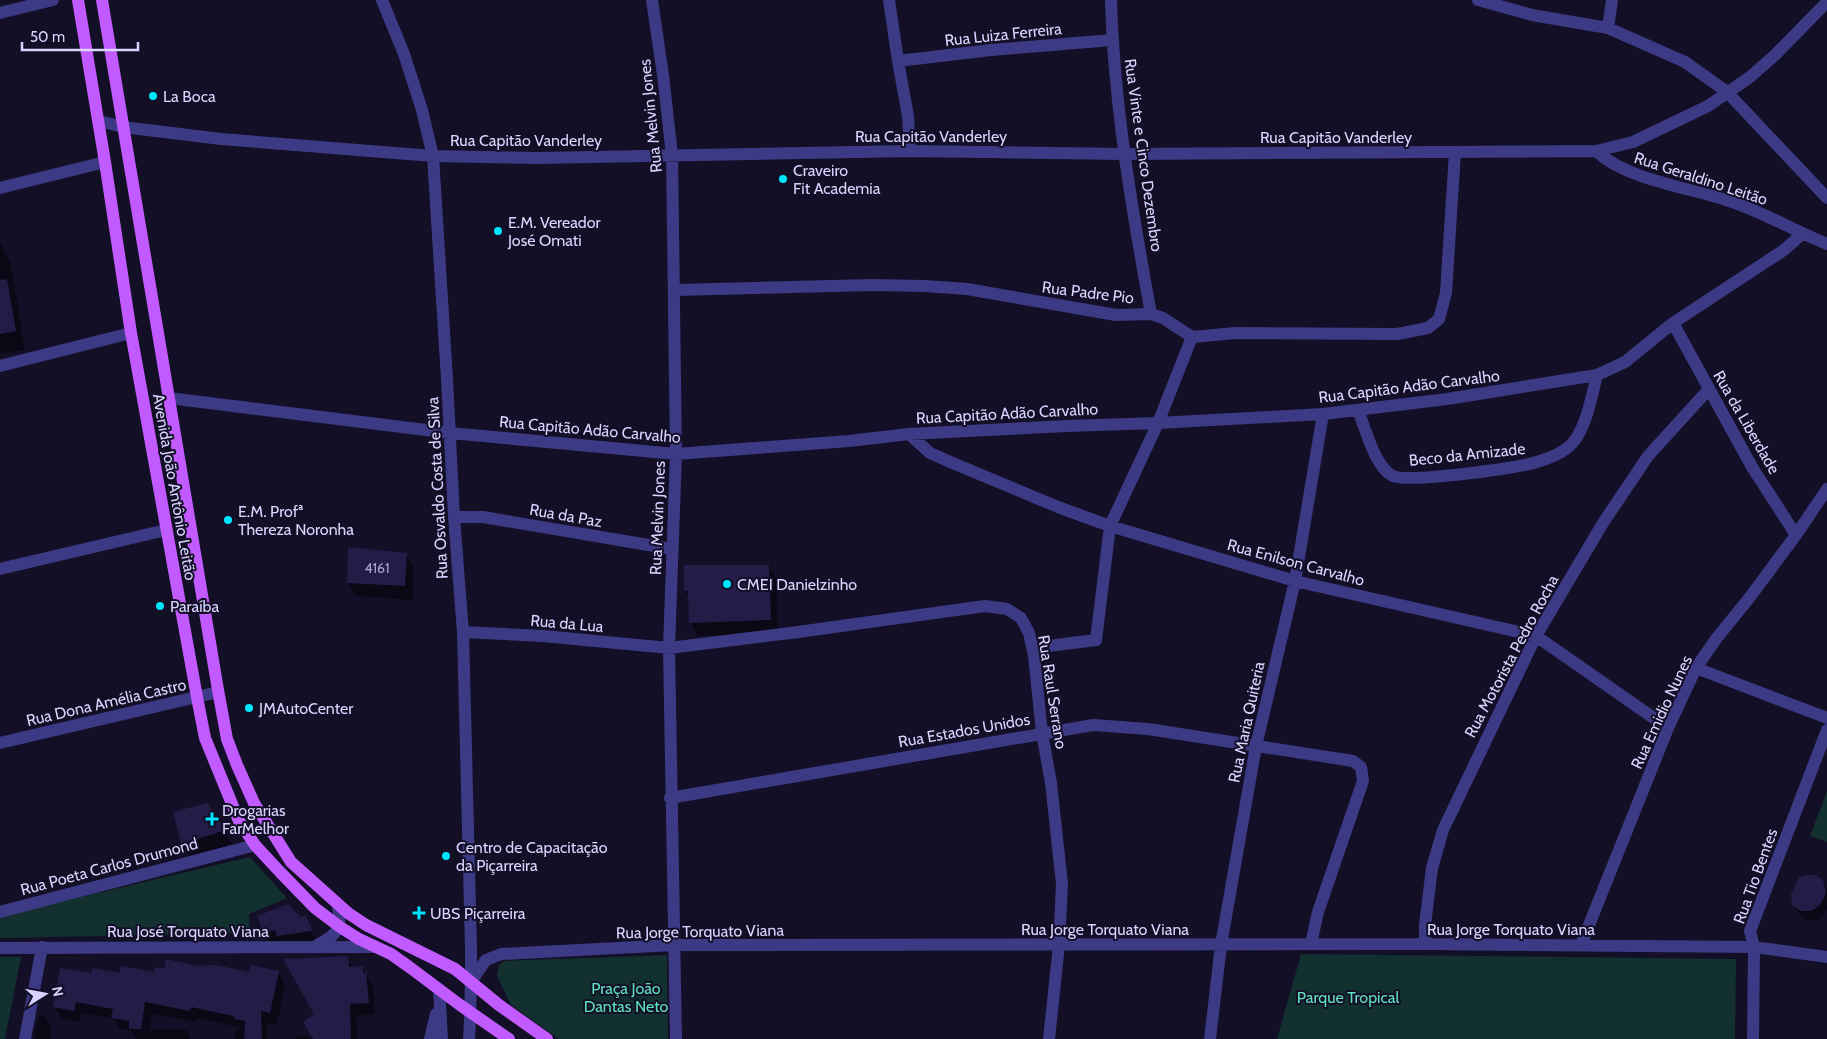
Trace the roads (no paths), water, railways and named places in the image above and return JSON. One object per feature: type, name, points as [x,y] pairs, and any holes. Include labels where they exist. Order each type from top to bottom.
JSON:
[{"type":"main road","name":"Avenida João Antônio Leitão","points":[[78,0],[131,333],[166,530],[197,697],[206,738],[215,765],[239,821],[255,844],[316,908],[359,939],[408,966],[439,996],[471,1013],[509,1039]]},
{"type":"main road","name":"Avenida João Antônio Leitão","points":[[102,0],[218,692],[227,739],[254,803],[291,862],[338,906],[366,924],[447,965],[547,1039]]},
{"type":"street","points":[[0,13],[53,0]]},
{"type":"street","name":"Rua Osvaldo Costa de Silva","points":[[382,0],[404,54],[422,110],[433,156],[462,632],[471,949],[470,983],[472,994],[469,1039]]},
{"type":"street","name":"Rua Melvin Jones","points":[[652,0],[672,155],[676,454],[669,648],[670,798],[676,1039]]},
{"type":"street","points":[[889,0],[908,116],[910,151]]},
{"type":"street","name":"Rua Vinte e Cinco Dezembro","points":[[1110,0],[1112,40],[1125,154],[1151,314]]},
{"type":"street","points":[[1478,0],[1532,15],[1608,28],[1684,62],[1727,92],[1827,198]]},
{"type":"street","points":[[1608,28],[1612,0]]},
{"type":"street","name":"Rua Capitão Vanderley","points":[[98,121],[123,128],[221,139],[433,156],[539,158],[779,155],[910,151],[1125,154],[1596,151],[1633,142],[1708,106],[1750,77],[1775,56],[1827,2]]},
{"type":"street","name":"Rua Luiza Ferreira","points":[[898,61],[991,50],[1112,40]]},
{"type":"street","name":"Rua Geraldino Leitão","points":[[1596,151],[1607,161],[1626,172],[1733,202],[1827,244]]},
{"type":"street","points":[[1032,648],[1096,640],[1110,526],[1158,424],[1192,337],[1235,333],[1397,334],[1428,328],[1439,319],[1446,293],[1455,152]]},
{"type":"street","points":[[0,188],[105,162]]},
{"type":"street","name":"Rua Capitão Adão Carvalho","points":[[169,398],[450,433],[676,454],[849,441],[909,434],[1068,426],[1158,424],[1323,414],[1447,399],[1597,375],[1625,362],[1674,323],[1784,250],[1802,234]]},
{"type":"street","name":"Rua Padre Pio","points":[[675,290],[872,285],[967,289],[1116,315],[1151,314],[1163,318],[1192,337]]},
{"type":"street","name":"Rua da Liberdade","points":[[1674,323],[1752,466],[1796,535]]},
{"type":"street","points":[[0,366],[131,333]]},
{"type":"street","name":"Beco da Amizade","points":[[1358,410],[1373,450],[1384,468],[1393,476],[1402,478],[1432,476],[1520,467],[1560,454],[1575,440],[1587,412],[1597,375]]},
{"type":"street","name":"Rua Motorista Pedro Rocha","points":[[1426,944],[1425,926],[1432,868],[1443,830],[1536,636],[1603,524],[1648,456],[1709,389]]},
{"type":"street","name":"Rua Maria Quiteria","points":[[1210,1039],[1221,945],[1256,746],[1295,581],[1323,414]]},
{"type":"street","name":"Rua Enilson Carvalho","points":[[909,434],[930,452],[955,464],[1058,507],[1110,526],[1295,581],[1536,636],[1668,728]]},
{"type":"street","name":"Rua Emidio Nunes","points":[[1581,945],[1668,728],[1696,668],[1796,535],[1827,490]]},
{"type":"street","name":"Rua da Paz","points":[[454,517],[483,517],[672,549]]},
{"type":"street","points":[[0,569],[166,530]]},
{"type":"street","name":"Rua Raul Serrano","points":[[669,648],[984,606],[1007,609],[1021,618],[1029,633],[1032,648],[1042,733],[1051,783],[1062,884],[1059,945],[1049,1039]]},
{"type":"street","name":"Rua da Lua","points":[[462,632],[543,636],[669,648]]},
{"type":"street","points":[[1696,668],[1827,718]]},
{"type":"street","name":"Rua Dona Amélia Castro","points":[[0,743],[218,692]]},
{"type":"street","name":"Rua Estados Unidos","points":[[670,798],[1093,725],[1148,729],[1353,761],[1361,767],[1363,781],[1318,912],[1311,944]]},
{"type":"street","name":"Rua Tio Bentes","points":[[1753,1039],[1754,946],[1750,930],[1827,730]]},
{"type":"street","name":"Rua Poeta Carlos Drumond","points":[[0,912],[255,844]]},
{"type":"street","points":[[316,946],[337,932],[340,926],[338,906]]},
{"type":"street","name":"Rua Jorge Torquato Viana","points":[[470,983],[486,960],[501,954],[674,945],[1426,944],[1754,946]]},
{"type":"street","points":[[1754,946],[1827,957]]},
{"type":"street","points":[[25,1039],[42,947]]},
{"type":"street","name":"Rua José Torquato Viana","points":[[0,948],[376,947]]},
{"type":"street","points":[[430,1039],[439,996]]},
{"type":"street","points":[[439,996],[442,1039]]},
{"type":"place","name":"La Boca","points":[[153,96]]},
{"type":"place","name":"Craveiro Fit Academia","points":[[783,179]]},
{"type":"place","name":"E.M. Vereador José Omati","points":[[498,231]]},
{"type":"place","name":"E.M. Profª Thereza Noronha","points":[[228,520]]},
{"type":"place","name":"CMEI Danielzinho","points":[[727,584]]},
{"type":"place","name":"Paraíba","points":[[160,606]]},
{"type":"place","name":"JMAutoCenter","points":[[249,708]]},
{"type":"place","name":"Drogarias FarMelhor","points":[[212,819]]},
{"type":"place","name":"Centro de Capacitação da Piçarreira","points":[[446,856]]},
{"type":"place","name":"UBS Piçarreira","points":[[419,913]]},
{"type":"park label","name":"Praça João Dantas Neto","points":[[626,997]]},
{"type":"park label","name":"Parque Tropical","points":[[1348,997]]}]
